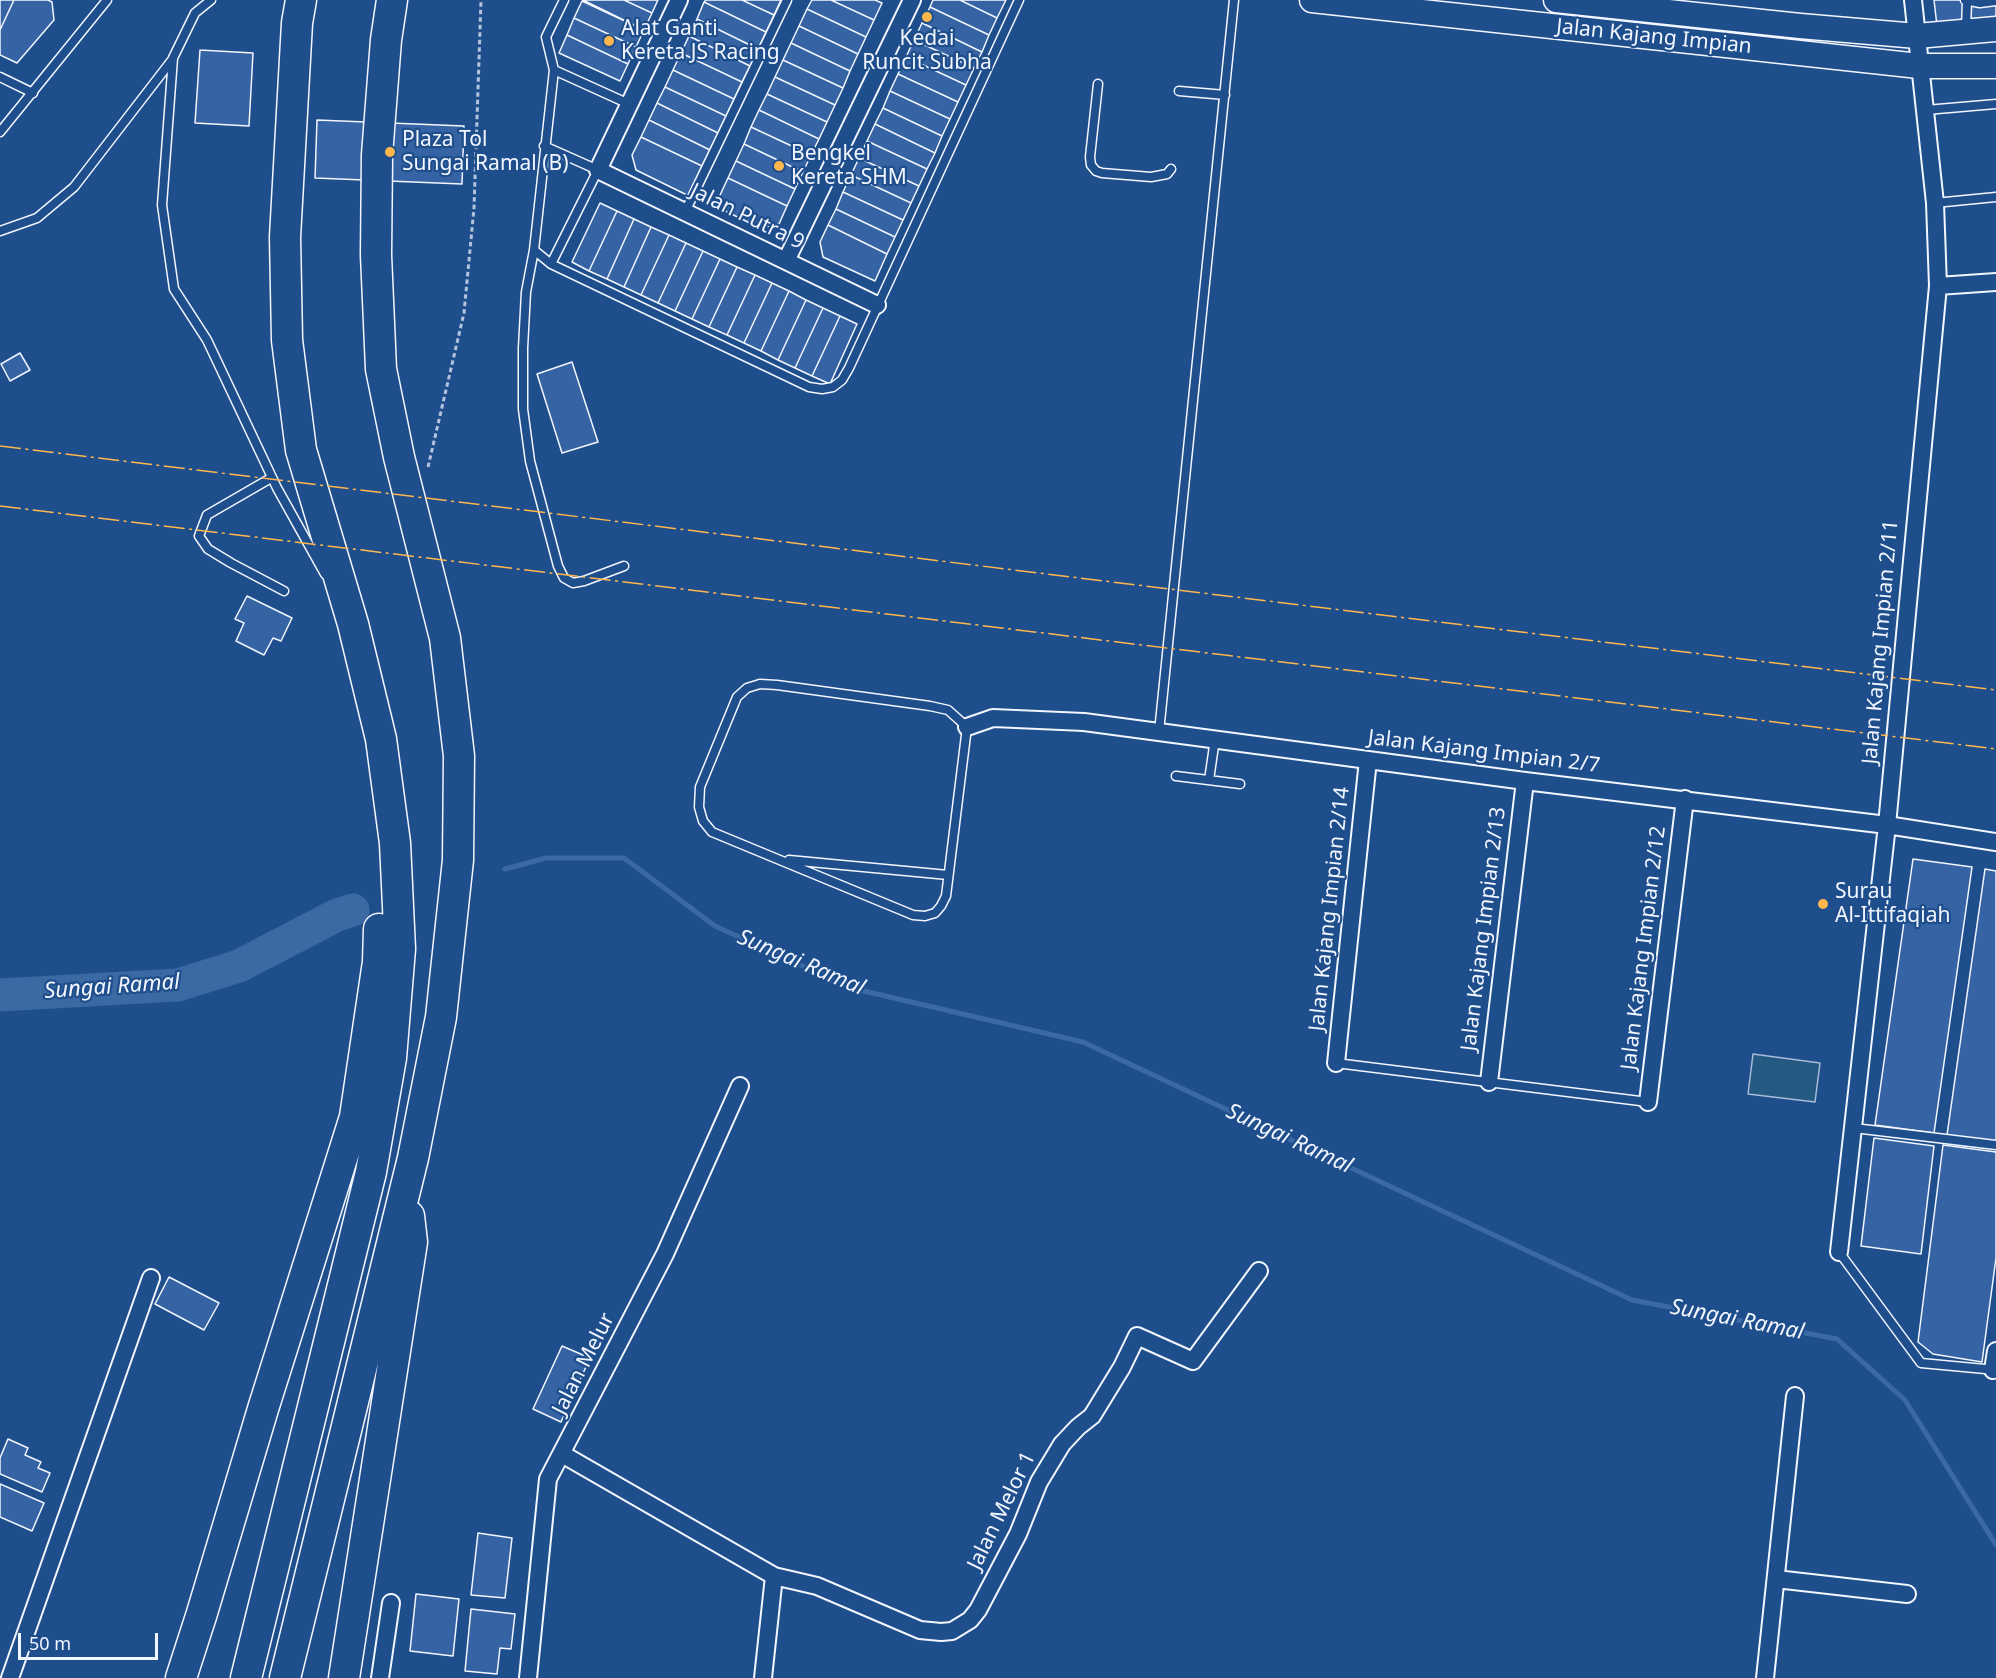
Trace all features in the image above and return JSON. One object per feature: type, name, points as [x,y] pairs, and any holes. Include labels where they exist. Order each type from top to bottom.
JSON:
[{"type":"highway","points":[[246,1678],[371,1172],[391,1058],[400,949],[395,843],[381,740],[353,624],[301,450],[287,340],[285,237],[297,23],[301,0]]},
{"type":"highway","points":[[285,1678],[406,1185],[441,1017],[458,860],[459,756],[445,638],[399,457],[381,369],[376,255],[377,155],[386,40],[392,0]]},
{"type":"highway","points":[[181,1678],[263,1409],[356,1117],[378,962],[382,861],[381,740]]},
{"type":"highway","points":[[344,1678],[412,1242],[406,1185]]},
{"type":"highway","points":[[187,1678],[202,1613]]},
{"type":"street","points":[[598,170],[679,0]]},
{"type":"street","points":[[786,261],[912,0]]},
{"type":"street","name":"Jalan Kajang Impian","points":[[1312,0],[1477,9],[1919,66],[1996,66]]},
{"type":"street","name":"Jalan Kajang Impian","points":[[1556,0],[1917,36],[1996,29]]},
{"type":"street","name":"Jalan Kajang Impian 2/11","points":[[1839,1252],[1887,825],[1938,286],[1935,203],[1913,0]]},
{"type":"street","name":"Jalan Putra 9","points":[[598,170],[877,305]]},
{"type":"street","points":[[1938,286],[1996,282]]},
{"type":"street","name":"Jalan Kajang Impian 2/7","points":[[967,727],[993,718],[1084,722],[1525,781],[1887,825],[1996,842]]},
{"type":"street","name":"Jalan Kajang Impian 2/14","points":[[1336,1063],[1368,760]]},
{"type":"street","name":"Jalan Kajang Impian 2/13","points":[[1489,1082],[1525,781]]},
{"type":"street","name":"Jalan Kajang Impian 2/12","points":[[1648,1102],[1685,800]]},
{"type":"street","name":"Jalan Melur","points":[[528,1678],[548,1479],[665,1254],[740,1086]]},
{"type":"street","name":"Jalan Melor 1","points":[[562,1454],[774,1576],[817,1586],[920,1630],[941,1632],[962,1626],[978,1610],[1018,1534],[1039,1482],[1062,1444],[1078,1426],[1092,1416],[1122,1367],[1137,1336],[1193,1361],[1259,1271]]},
{"type":"street","points":[[10,1678],[151,1278]]},
{"type":"street","points":[[1995,1370],[1996,1351]]},
{"type":"street","points":[[1765,1678],[1795,1396]]},
{"type":"street","points":[[763,1678],[774,1576]]},
{"type":"street","points":[[1776,1579],[1908,1594]]},
{"type":"street","points":[[380,1678],[391,1603]]},
{"type":"lane","points":[[0,132],[106,0]]},
{"type":"lane","points":[[0,231],[37,218],[74,187],[173,58],[195,13],[211,0]]},
{"type":"lane","points":[[564,0],[546,37],[554,70],[534,250],[526,292],[523,348],[524,410],[530,461],[558,566],[564,578],[573,583],[584,581],[624,566]]},
{"type":"lane","points":[[685,212],[787,0]]},
{"type":"lane","points":[[534,250],[551,264],[809,387],[822,389],[833,387],[842,380],[1019,0]]},
{"type":"lane","points":[[1159,732],[1234,0]]},
{"type":"lane","points":[[1966,32],[1966,0],[1980,3],[1996,1]]},
{"type":"lane","points":[[173,58],[162,205],[174,289],[207,340],[272,478],[353,624]]},
{"type":"lane","points":[[554,70],[629,104]]},
{"type":"lane","points":[[0,77],[33,93]]},
{"type":"lane","points":[[1098,84],[1090,157],[1091,165],[1096,171],[1151,177],[1167,174],[1171,169]]},
{"type":"lane","points":[[1179,91],[1224,95]]},
{"type":"lane","points":[[1926,110],[1996,104]]},
{"type":"lane","points":[[544,146],[598,170],[551,264]]},
{"type":"lane","points":[[1935,203],[1996,197]]},
{"type":"lane","points":[[272,478],[207,514],[199,536],[208,549],[284,591]]},
{"type":"lane","points":[[760,684],[777,685],[930,706],[948,710],[967,727],[946,896],[934,913],[925,916],[913,915],[712,832],[703,821],[699,807],[700,787],[737,697],[747,688],[760,684]]},
{"type":"lane","points":[[1209,780],[1215,739]]},
{"type":"lane","points":[[1176,776],[1240,784]]},
{"type":"lane","points":[[779,859],[948,875]]},
{"type":"lane","points":[[1336,1063],[1648,1102]]},
{"type":"lane","points":[[1854,1128],[1996,1145]]},
{"type":"lane","points":[[1839,1252],[1921,1364],[1995,1370]]},
{"type":"path","points":[[426,476],[464,313],[474,208],[481,0]]},
{"type":"shaded area","points":[[1753,1054],[1820,1063],[1815,1102],[1748,1094]]},
{"type":"building","points":[[0,0],[14,0],[0,30]]},
{"type":"building","points":[[14,0],[52,2],[54,20],[17,63],[0,55],[0,30]]},
{"type":"building","points":[[583,0],[624,0],[652,13],[644,30]]},
{"type":"building","points":[[624,0],[658,0],[652,13]]},
{"type":"building","points":[[706,0],[742,0],[774,15],[766,32],[704,2]]},
{"type":"building","points":[[742,0],[781,0],[774,15]]},
{"type":"building","points":[[812,0],[831,0],[874,20],[866,37],[807,9]]},
{"type":"building","points":[[831,0],[875,0],[882,3],[874,20]]},
{"type":"building","points":[[933,0],[960,0],[997,18],[989,35],[930,7]]},
{"type":"building","points":[[960,0],[1006,0],[997,18]]},
{"type":"building","points":[[1934,0],[1996,0],[1996,25],[1937,26]]},
{"type":"building","points":[[582,1],[644,30],[636,47],[574,18]]},
{"type":"building","points":[[704,2],[766,32],[758,49],[697,19]]},
{"type":"building","points":[[930,7],[989,35],[982,52],[922,23]]},
{"type":"building","points":[[807,9],[866,37],[858,54],[799,26]]},
{"type":"building","points":[[574,18],[636,47],[628,64],[567,35]]},
{"type":"building","points":[[697,19],[758,49],[750,66],[689,36]]},
{"type":"building","points":[[922,23],[982,52],[974,68],[914,40]]},
{"type":"building","points":[[799,26],[858,54],[850,71],[791,43]]},
{"type":"building","points":[[567,35],[628,64],[620,81],[559,53]]},
{"type":"building","points":[[689,36],[750,66],[742,82],[681,53]]},
{"type":"building","points":[[914,40],[974,68],[966,85],[906,57]]},
{"type":"building","points":[[791,43],[850,71],[843,88],[783,60]]},
{"type":"building","points":[[200,50],[253,53],[249,126],[195,123]]},
{"type":"building","points":[[681,53],[742,82],[734,99],[673,70]]},
{"type":"building","points":[[906,57],[966,85],[958,102],[898,74]]},
{"type":"building","points":[[783,60],[843,88],[835,105],[775,77]]},
{"type":"building","points":[[673,70],[734,99],[726,116],[665,87]]},
{"type":"building","points":[[898,74],[958,102],[950,119],[890,91]]},
{"type":"building","points":[[775,77],[835,105],[827,122],[767,94]]},
{"type":"building","points":[[665,87],[726,116],[718,133],[657,103]]},
{"type":"building","points":[[890,91],[950,119],[942,136],[883,108]]},
{"type":"building","points":[[767,94],[827,122],[819,139],[759,110]]},
{"type":"building","points":[[657,103],[718,133],[710,150],[649,120]]},
{"type":"building","points":[[883,108],[942,136],[935,153],[875,124]]},
{"type":"building","points":[[759,110],[819,139],[811,155],[751,127]]},
{"type":"building","name":"Plaza Tol Sungai Ramal (B)","points":[[317,120],[464,126],[462,184],[315,178]]},
{"type":"building","points":[[649,120],[710,150],[702,166],[641,137]]},
{"type":"building","points":[[875,124],[935,153],[927,169],[867,141]]},
{"type":"building","points":[[751,127],[811,155],[803,172],[744,144]]},
{"type":"building","points":[[641,137],[702,166],[689,196],[636,170],[632,155]]},
{"type":"building","points":[[867,141],[927,169],[919,186],[859,158]]},
{"type":"building","points":[[744,144],[803,172],[795,189],[736,161]]},
{"type":"building","points":[[859,158],[919,186],[911,203],[851,175]]},
{"type":"building","points":[[736,161],[795,189],[787,206],[728,178]]},
{"type":"building","points":[[851,175],[911,203],[903,220],[843,192]]},
{"type":"building","points":[[728,178],[787,206],[779,224],[760,228],[715,206]]},
{"type":"building","points":[[843,192],[903,220],[895,237],[836,209]]},
{"type":"building","points":[[600,203],[617,211],[589,271],[572,262]]},
{"type":"building","points":[[836,209],[895,237],[887,254],[828,225]]},
{"type":"building","points":[[617,211],[634,219],[607,279],[589,271]]},
{"type":"building","points":[[634,219],[651,227],[624,287],[607,279]]},
{"type":"building","points":[[828,225],[887,254],[875,281],[823,257],[820,242]]},
{"type":"building","points":[[651,227],[669,235],[641,295],[624,287]]},
{"type":"building","points":[[669,235],[686,243],[658,303],[641,295]]},
{"type":"building","points":[[686,243],[703,251],[675,311],[658,303]]},
{"type":"building","points":[[703,251],[720,259],[692,319],[675,311]]},
{"type":"building","points":[[720,259],[737,267],[709,327],[692,319]]},
{"type":"building","points":[[737,267],[755,275],[727,335],[709,327]]},
{"type":"building","points":[[755,275],[772,283],[744,343],[727,335]]},
{"type":"building","points":[[772,283],[789,291],[761,351],[744,343]]},
{"type":"building","points":[[789,291],[806,300],[778,360],[761,351]]},
{"type":"building","points":[[806,300],[823,308],[795,368],[778,360]]},
{"type":"building","points":[[823,308],[840,316],[812,376],[795,368]]},
{"type":"building","points":[[840,316],[857,324],[830,384],[812,376]]},
{"type":"building","points":[[20,353],[30,370],[10,381],[1,364]]},
{"type":"building","points":[[572,362],[598,442],[562,453],[537,374]]},
{"type":"building","points":[[247,596],[292,618],[281,641],[273,638],[264,655],[236,641],[244,623],[235,619]]},
{"type":"building","points":[[1913,859],[1972,867],[1934,1133],[1875,1125]]},
{"type":"building","points":[[1985,869],[1996,871],[1996,1142],[1947,1135]]},
{"type":"building","points":[[1874,1138],[1934,1146],[1921,1254],[1861,1246]]},
{"type":"building","points":[[1943,1145],[1996,1152],[1996,1258],[1982,1362],[1933,1354],[1918,1342]]},
{"type":"building","points":[[169,1277],[219,1303],[204,1330],[155,1304]]},
{"type":"building","points":[[562,1346],[590,1358],[561,1422],[533,1409]]},
{"type":"building","points":[[8,1439],[28,1448],[25,1455],[41,1462],[38,1468],[50,1473],[42,1492],[0,1474],[0,1458]]},
{"type":"building","points":[[0,1484],[44,1503],[32,1531],[0,1517]]},
{"type":"building","points":[[478,1533],[512,1538],[505,1598],[471,1595]]},
{"type":"building","points":[[416,1594],[459,1599],[453,1656],[410,1651]]},
{"type":"building","points":[[471,1609],[515,1614],[511,1649],[500,1648],[497,1674],[465,1671]]},
{"type":"waterway","name":"Sungai Ramal","points":[[505,869],[546,858],[624,858],[715,926],[851,988],[1083,1042],[1632,1300],[1837,1339],[1905,1400],[1996,1545]]},
{"type":"waterway","name":"Sungai Ramal","points":[[0,995],[178,985],[239,966],[337,915],[353,910]]},
{"type":"power","points":[[0,446],[1996,690]]},
{"type":"power","points":[[0,506],[1996,749]]},
{"type":"place","name":"Kedai Runcit Subha","points":[[927,17]]},
{"type":"place","name":"Alat Ganti Kereta JS Racing","points":[[609,41]]},
{"type":"place","name":"Plaza Tol Sungai Ramal (B)","points":[[390,152]]},
{"type":"place","name":"Bengkel Kereta SHM","points":[[779,166]]},
{"type":"place","name":"Surau Al-Ittifaqiah","points":[[1823,904]]}]
